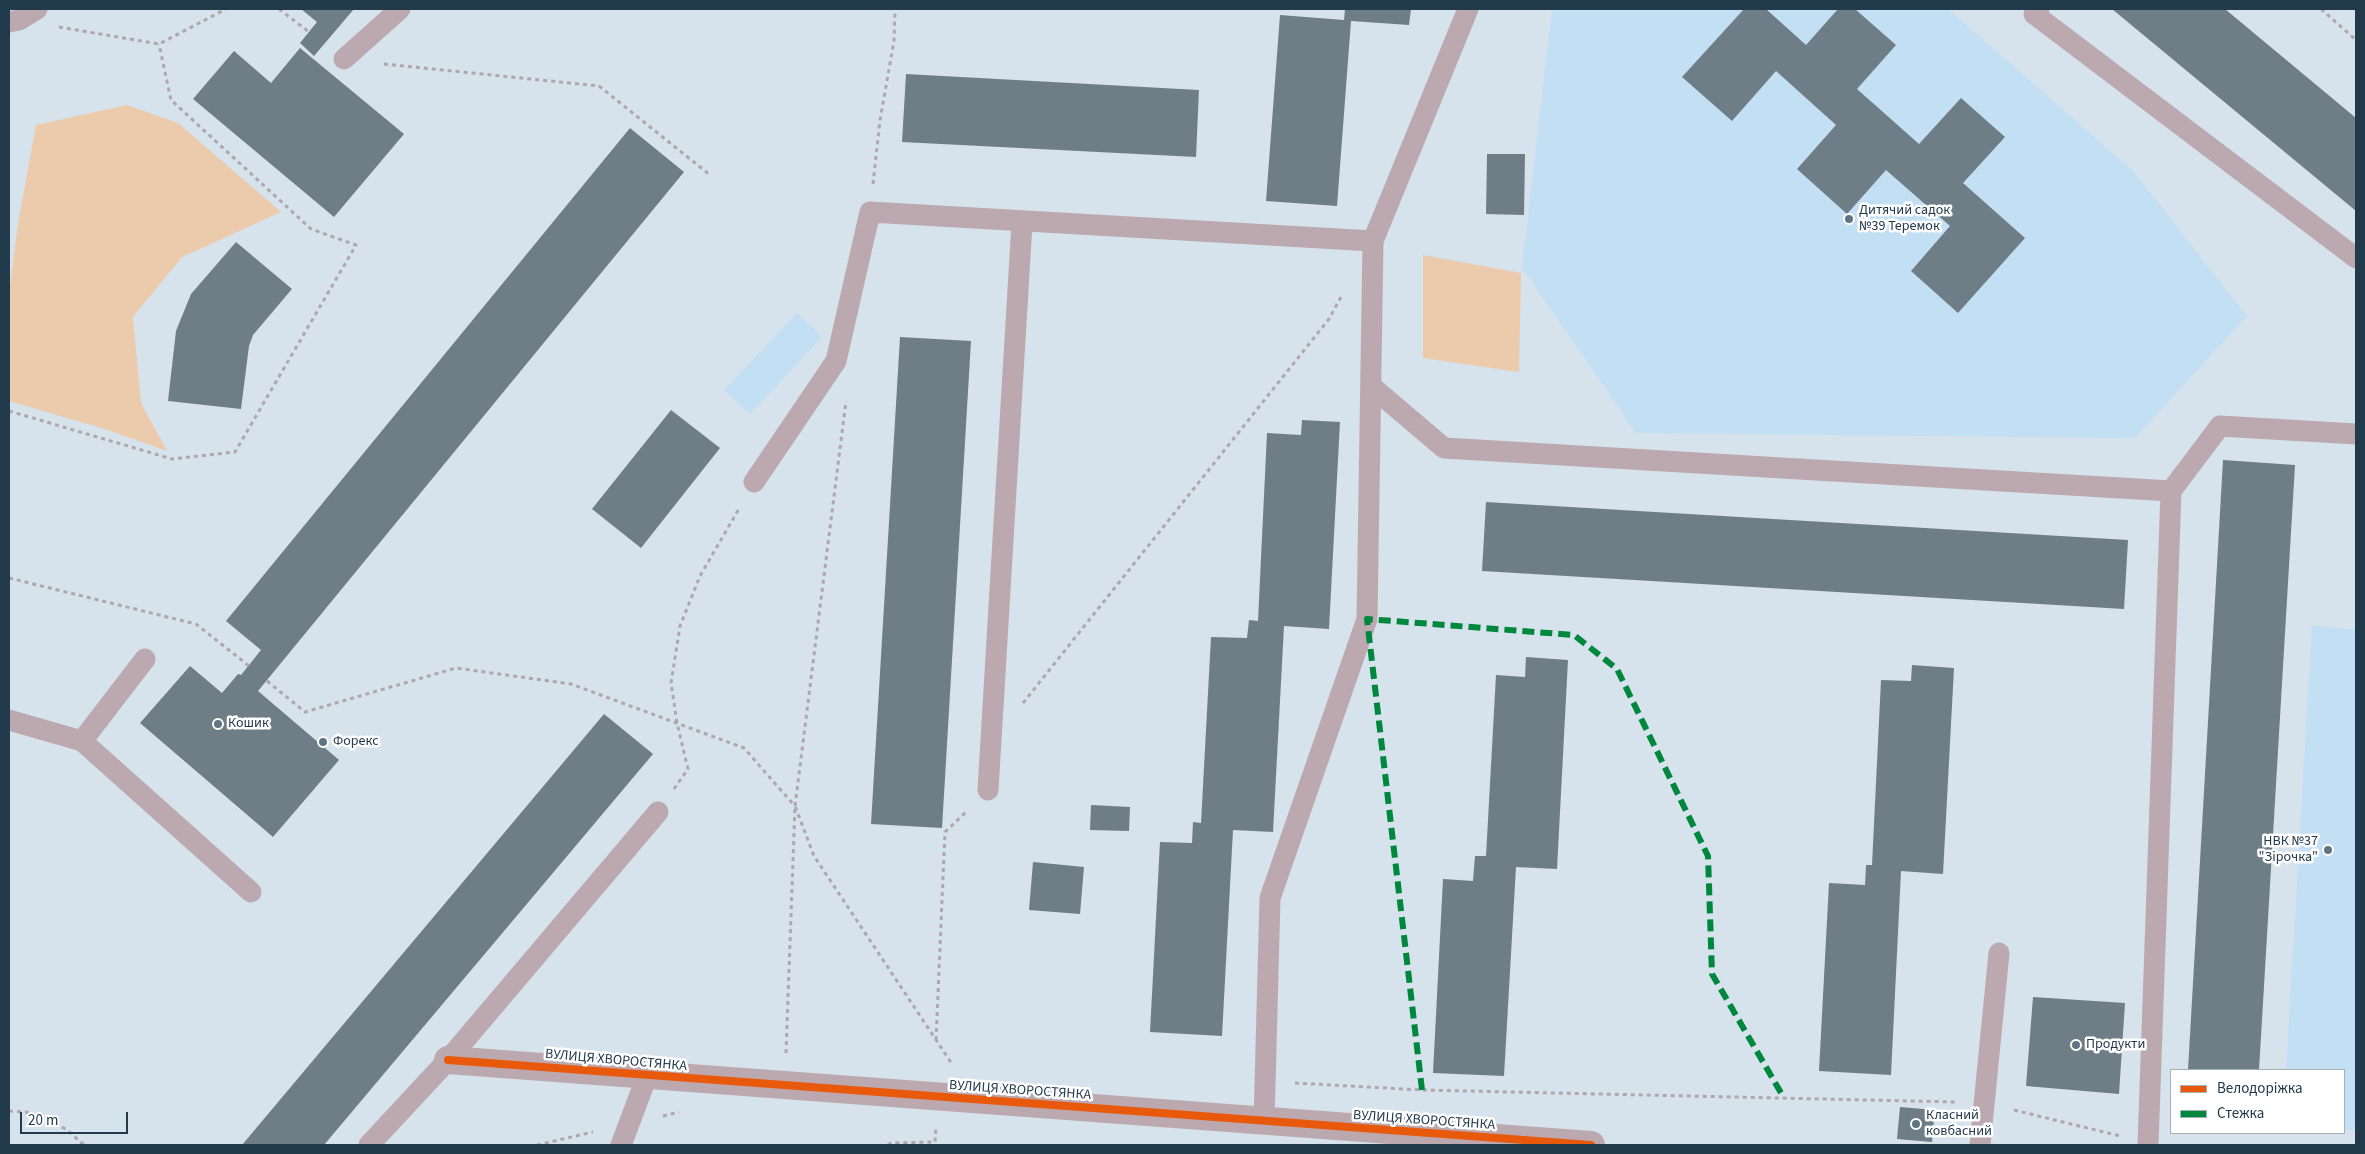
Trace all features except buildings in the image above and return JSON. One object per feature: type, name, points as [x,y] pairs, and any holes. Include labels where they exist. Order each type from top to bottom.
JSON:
[{"type":"street","name":"ВУЛИЦЯ ХВОРОСТЯНКА","points":[[448,1060],[976,1101],[1591,1145]]},
{"type":"lane","points":[[14,21],[37,9]]},
{"type":"lane","points":[[344,60],[400,9]]},
{"type":"lane","points":[[1264,1122],[1270,898],[1367,619],[1373,241],[1468,9]]},
{"type":"lane","points":[[2039,9],[2034,14],[2356,258]]},
{"type":"lane","points":[[754,482],[836,361],[870,212],[1373,241]]},
{"type":"lane","points":[[988,790],[1022,222]]},
{"type":"lane","points":[[1370,386],[1444,448],[2172,491]]},
{"type":"lane","points":[[2148,1144],[2172,491],[2220,426],[2356,434]]},
{"type":"lane","points":[[82,740],[145,659]]},
{"type":"lane","points":[[9,720],[82,740],[251,892]]},
{"type":"lane","points":[[369,1145],[448,1060],[658,812]]},
{"type":"lane","points":[[1980,1145],[1986,1103],[1999,953]]},
{"type":"lane","points":[[621,1145],[647,1076]]},
{"type":"path","points":[[14,21],[159,44],[226,9]]},
{"type":"path","points":[[279,9],[309,32]]},
{"type":"path","points":[[870,212],[880,120],[894,41],[895,9]]},
{"type":"path","points":[[2321,9],[2356,40]]},
{"type":"path","points":[[9,410],[172,459],[235,452],[356,245],[311,229],[171,100],[159,44]]},
{"type":"path","points":[[344,60],[599,86],[710,175]]},
{"type":"path","points":[[1019,709],[1329,319],[1343,293]]},
{"type":"path","points":[[785,1086],[795,806],[846,400]]},
{"type":"path","points":[[658,812],[688,769],[677,723],[671,683],[680,626],[700,576],[754,482]]},
{"type":"path","points":[[9,578],[196,624],[249,666]]},
{"type":"path","points":[[267,681],[305,712],[456,668],[571,684],[744,748],[795,806],[814,856],[976,1101]]},
{"type":"path","points":[[936,1040],[945,832],[988,790]]},
{"type":"path","points":[[1265,1082],[1422,1090],[1986,1103],[2148,1144]]},
{"type":"path","points":[[9,1111],[26,1112],[66,1130],[84,1145]]},
{"type":"path","points":[[888,1145],[891,1143],[935,1144],[937,1119]]},
{"type":"shaded area","name":"Дитячий садок №39 Теремок","points":[[1552,9],[1948,9],[2133,171],[2247,316],[2135,438],[1636,433],[1522,267]]},
{"type":"shaded area","points":[[127,105],[178,123],[281,212],[182,257],[133,317],[141,403],[167,451],[105,429],[9,401],[9,293],[18,224],[36,125]]},
{"type":"shaded area","points":[[1423,255],[1521,273],[1519,372],[1423,358]]},
{"type":"shaded area","points":[[797,313],[822,337],[750,414],[724,390]]},
{"type":"shaded area","name":"НВК №37 \"Зірочка\"","points":[[2312,625],[2356,630],[2356,1130],[2345,1129],[2345,1069],[2286,1069]]},
{"type":"marked path","points":[[1422,1090],[1367,619],[1574,635],[1617,669],[1708,856],[1712,974],[1784,1098]]},
{"type":"cycle path","points":[[448,1060],[1591,1145]]},
{"type":"place","name":"Дитячий садок №39 Теремок","points":[[1849,219]]},
{"type":"place","name":"Кошик","points":[[218,724]]},
{"type":"place","name":"Форекс","points":[[323,742]]},
{"type":"place","name":"НВК №37 \"Зірочка\"","points":[[2328,850]]},
{"type":"place","name":"Продукти","points":[[2076,1045]]},
{"type":"place","name":"Класний ковбасний","points":[[1916,1124]]}]
